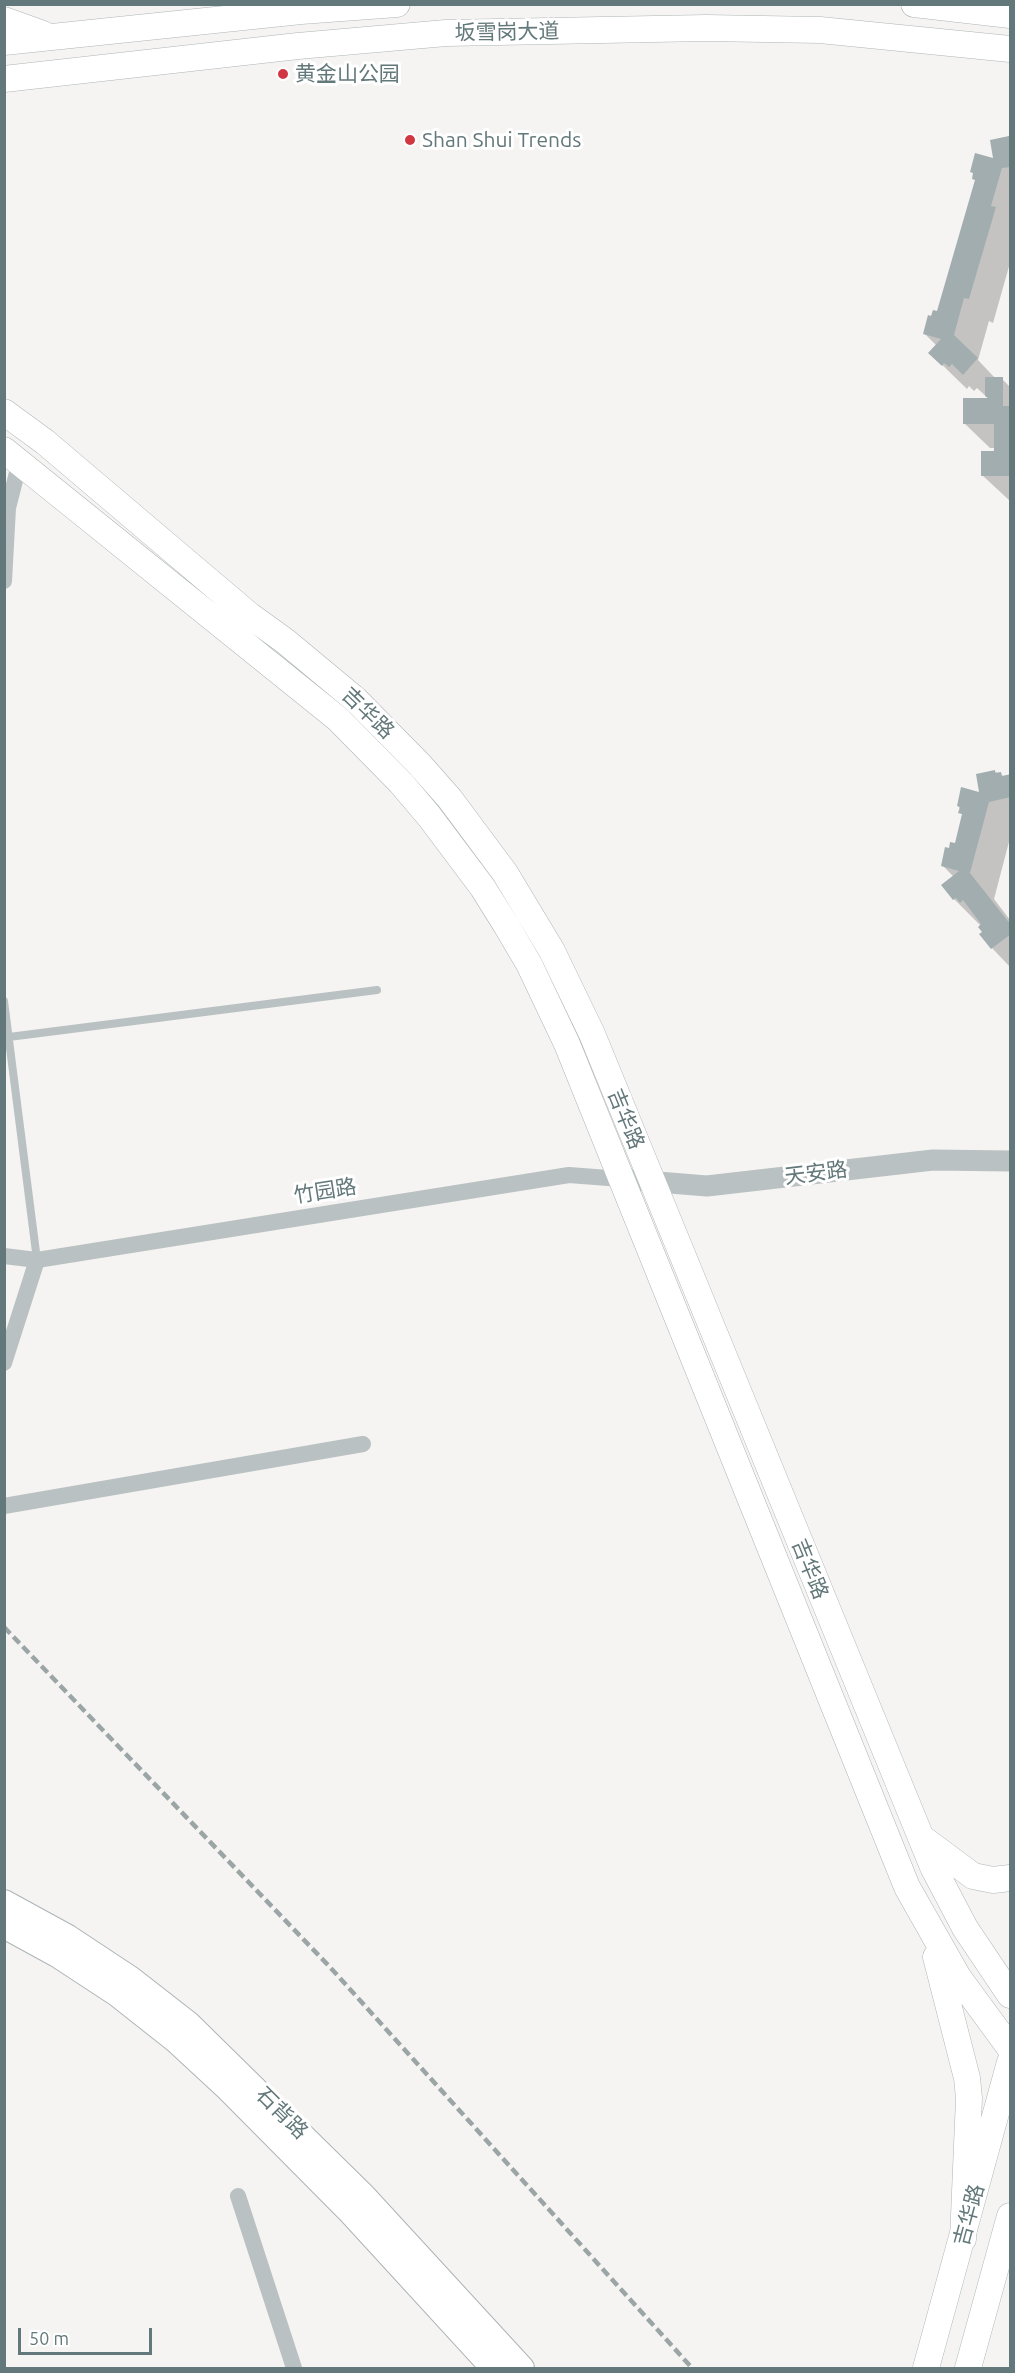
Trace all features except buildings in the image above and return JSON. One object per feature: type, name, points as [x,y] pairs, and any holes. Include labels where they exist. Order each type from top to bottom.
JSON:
[{"type":"main road","points":[[4,42],[302,11],[397,4]]},
{"type":"main road","points":[[914,4],[1011,15]]},
{"type":"main road","points":[[4,20],[58,38]]},
{"type":"main road","name":"坂雪岗大道","points":[[5,79],[298,46],[446,33],[706,28],[820,30],[1011,49]]},
{"type":"main road","name":"吉华路","points":[[4,412],[45,442],[249,615],[356,700],[450,799],[505,873],[552,951],[592,1034],[919,1836],[965,1928],[1011,1995]]},
{"type":"main road","name":"吉华路","points":[[12,455],[338,719],[429,816],[483,888],[529,964],[567,1044],[890,1849],[927,1925]]},
{"type":"main road","points":[[919,1836],[973,1876],[993,1880],[1011,1878]]},
{"type":"main road","name":"石背路","points":[[4,1902],[68,1937],[130,1978],[189,2024],[364,2196],[522,2368]]},
{"type":"main road","points":[[927,1925],[958,1977],[1011,2048]]},
{"type":"main road","points":[[927,1925],[967,2078],[963,2239]]},
{"type":"main road","name":"石背路","points":[[4,1926],[57,1955],[109,1990],[175,2040],[229,2090],[349,2211],[494,2368]]},
{"type":"main road","name":"吉华路","points":[[926,2368],[1011,2061]]},
{"type":"main road","name":"吉华路","points":[[968,2368],[1006,2245],[1011,2216]]},
{"type":"street","points":[[4,581],[12,455]]},
{"type":"street","name":"天安路","points":[[621,1179],[707,1186],[933,1160],[1011,1161]]},
{"type":"street","name":"竹园路","points":[[4,1256],[37,1260],[569,1175],[621,1179]]},
{"type":"street","points":[[4,1363],[37,1260]]},
{"type":"street","points":[[4,1506],[363,1444]]},
{"type":"street","points":[[238,2196],[294,2368]]},
{"type":"lane","points":[[9,1037],[377,990]]},
{"type":"lane","points":[[4,1001],[37,1260]]},
{"type":"railway","points":[[4,1627],[329,1966],[692,2368]]},
{"type":"place","name":"黄金山公园","points":[[283,74]]},
{"type":"place","name":"Shan Shui Trends","points":[[410,140]]}]
